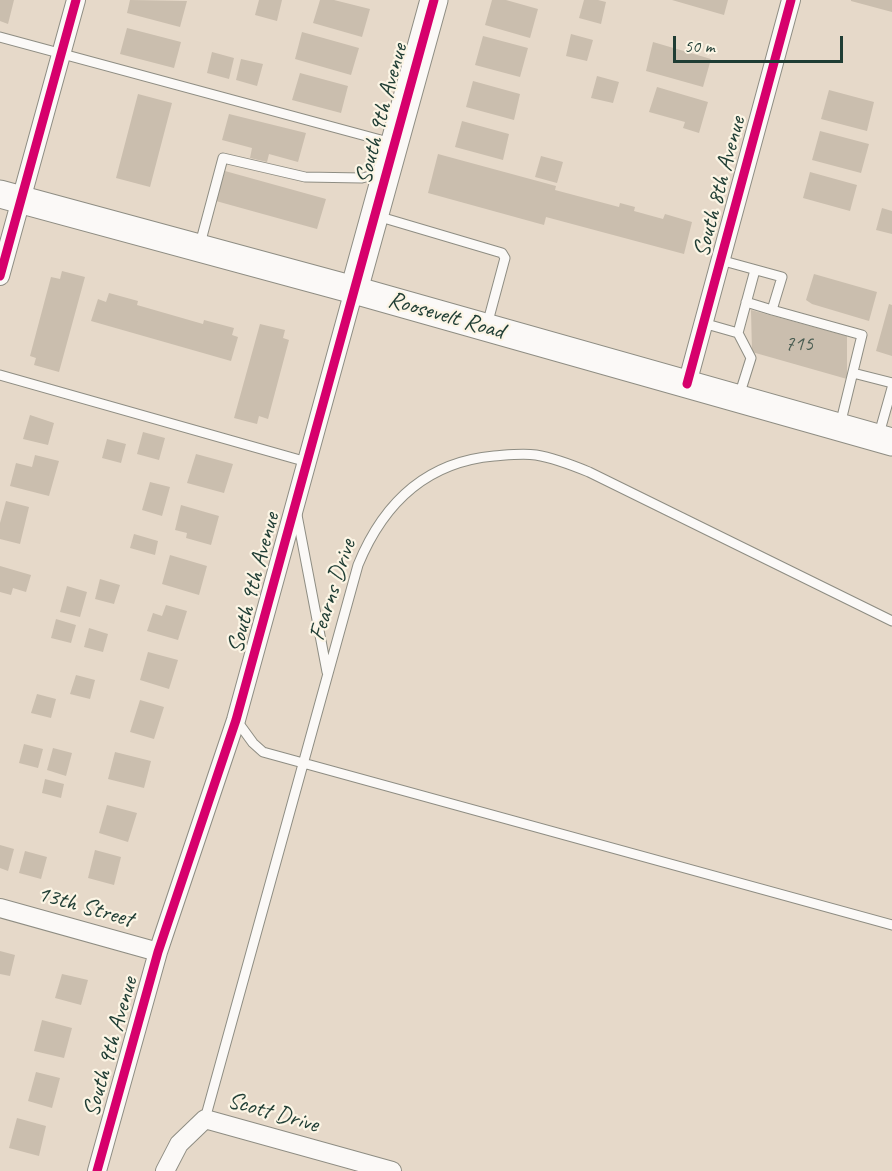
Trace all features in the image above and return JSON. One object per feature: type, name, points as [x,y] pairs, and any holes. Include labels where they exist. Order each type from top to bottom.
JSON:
[{"type":"main road","name":"South 9th Avenue","points":[[354,290],[434,0]]},
{"type":"main road","name":"Roosevelt Road","points":[[10,197],[354,290],[885,440]]},
{"type":"street","points":[[0,276],[10,197],[61,54],[76,0]]},
{"type":"street","name":"South 8th Avenue","points":[[687,384],[791,0]]},
{"type":"street","name":"South 9th Avenue","points":[[97,1171],[158,952],[236,720],[354,290]]},
{"type":"street","name":"13th Street","points":[[0,908],[158,952]]},
{"type":"street","name":"Scott Drive","points":[[165,1171],[179,1144],[205,1119],[392,1171]]},
{"type":"lane","points":[[0,37],[394,144]]},
{"type":"lane","points":[[199,248],[223,158],[305,177],[362,178],[387,171]]},
{"type":"lane","points":[[375,216],[502,253],[505,258],[486,328]]},
{"type":"lane","points":[[720,260],[782,277],[772,310]]},
{"type":"lane","points":[[738,399],[750,358],[738,333],[755,270]]},
{"type":"lane","points":[[746,302],[862,336],[839,428]]},
{"type":"lane","points":[[703,323],[738,333]]},
{"type":"lane","points":[[853,373],[892,386],[885,440]]},
{"type":"lane","points":[[0,375],[307,462]]},
{"type":"lane","name":"Fearns Drive","points":[[205,1119],[358,565],[379,523],[408,491],[426,478],[464,461],[509,454],[535,455],[561,461],[589,472],[892,621]]},
{"type":"lane","points":[[295,504],[327,675]]},
{"type":"lane","points":[[236,720],[253,743],[263,752],[892,925]]},
{"type":"building","points":[[0,0],[14,0],[8,24],[0,21]]},
{"type":"building","points":[[130,0],[187,1],[180,27],[127,13]]},
{"type":"building","points":[[259,0],[282,0],[277,21],[255,15]]},
{"type":"building","points":[[320,0],[334,0],[370,9],[362,37],[313,23]]},
{"type":"building","points":[[492,0],[506,0],[538,9],[530,38],[485,25]]},
{"type":"building","points":[[584,0],[606,2],[601,24],[579,18]]},
{"type":"building","points":[[672,0],[728,0],[724,15]]},
{"type":"building","points":[[892,0],[892,12],[851,1]]},
{"type":"building","points":[[127,28],[181,42],[174,68],[120,54]]},
{"type":"building","points":[[302,32],[359,48],[351,75],[295,59]]},
{"type":"building","points":[[571,34],[593,40],[587,61],[566,56]]},
{"type":"building","points":[[483,36],[528,48],[520,77],[475,65]]},
{"type":"building","points":[[653,42],[711,59],[703,87],[646,71]]},
{"type":"building","points":[[212,52],[234,58],[229,79],[207,73]]},
{"type":"building","points":[[241,59],[263,64],[257,86],[236,80]]},
{"type":"building","points":[[300,73],[348,86],[341,113],[292,100]]},
{"type":"building","points":[[597,76],[619,82],[613,103],[591,98]]},
{"type":"building","points":[[473,81],[520,94],[514,120],[466,107]]},
{"type":"building","points":[[657,87],[708,102],[699,133],[683,128],[685,122],[649,112]]},
{"type":"building","points":[[829,90],[874,102],[867,131],[821,119]]},
{"type":"building","points":[[138,94],[172,103],[150,187],[116,178]]},
{"type":"building","points":[[229,114],[306,133],[298,162],[269,154],[267,162],[250,158],[252,148],[222,140]]},
{"type":"building","points":[[462,121],[509,134],[503,160],[455,147]]},
{"type":"building","points":[[820,131],[869,144],[861,173],[812,160]]},
{"type":"building","points":[[438,154],[556,186],[555,190],[619,207],[620,203],[635,207],[634,211],[663,219],[665,214],[692,222],[684,254],[546,217],[544,225],[428,193]]},
{"type":"building","points":[[541,156],[563,162],[557,183],[535,177]]},
{"type":"building","points":[[225,171],[326,199],[317,229],[216,201]]},
{"type":"building","points":[[810,172],[857,185],[850,211],[803,198]]},
{"type":"building","points":[[882,208],[892,211],[892,234],[876,230]]},
{"type":"building","points":[[62,271],[85,277],[59,372],[34,365],[36,358],[30,356],[51,277],[60,279]]},
{"type":"building","points":[[814,274],[877,292],[869,321],[812,304],[806,300]]},
{"type":"building","points":[[109,293],[138,301],[137,305],[203,324],[204,320],[234,328],[232,335],[238,337],[231,361],[91,321],[98,299],[106,302]]},
{"type":"building","points":[[889,304],[892,305],[892,356],[876,351]]},
{"type":"building","points":[[751,310],[847,336],[847,379],[752,352]]},
{"type":"building","points":[[260,324],[285,330],[283,338],[289,340],[268,419],[259,416],[257,424],[234,418]]},
{"type":"building","points":[[30,415],[54,423],[48,445],[23,439]]},
{"type":"building","points":[[143,432],[165,438],[159,460],[137,454]]},
{"type":"building","points":[[107,439],[126,444],[121,463],[102,458]]},
{"type":"building","points":[[196,454],[233,464],[224,493],[187,483]]},
{"type":"building","points":[[35,455],[59,461],[49,496],[10,486],[16,463],[32,467]]},
{"type":"building","points":[[150,482],[170,487],[162,516],[142,510]]},
{"type":"building","points":[[6,501],[29,507],[20,544],[0,539],[0,523]]},
{"type":"building","points":[[181,505],[219,516],[211,545],[186,538],[187,533],[175,530]]},
{"type":"building","points":[[134,534],[158,541],[155,555],[130,548]]},
{"type":"building","points":[[170,555],[207,566],[199,595],[162,584]]},
{"type":"building","points":[[0,566],[31,575],[26,592],[13,588],[11,595],[0,592]]},
{"type":"building","points":[[100,579],[120,585],[114,604],[95,599]]},
{"type":"building","points":[[67,586],[87,592],[80,617],[60,612]]},
{"type":"building","points":[[166,605],[187,611],[178,640],[147,631],[153,613],[162,616]]},
{"type":"building","points":[[56,619],[76,625],[71,643],[51,638]]},
{"type":"building","points":[[89,628],[108,634],[103,652],[84,647]]},
{"type":"building","points":[[148,652],[178,660],[169,689],[140,680]]},
{"type":"building","points":[[76,675],[95,680],[90,699],[70,694]]},
{"type":"building","points":[[37,694],[56,699],[51,718],[31,713]]},
{"type":"building","points":[[140,700],[164,707],[154,739],[130,732]]},
{"type":"building","points":[[24,744],[43,749],[38,768],[19,763]]},
{"type":"building","points":[[53,748],[72,753],[66,776],[47,770]]},
{"type":"building","points":[[115,752],[151,761],[144,788],[108,779]]},
{"type":"building","points":[[45,779],[64,784],[61,798],[42,793]]},
{"type":"building","points":[[107,805],[137,813],[128,842],[99,833]]},
{"type":"building","points":[[0,845],[14,849],[8,871],[0,868]]},
{"type":"building","points":[[95,850],[121,857],[114,885],[88,878]]},
{"type":"building","points":[[25,851],[47,857],[41,879],[19,873]]},
{"type":"building","points":[[0,951],[15,955],[10,976],[0,974]]},
{"type":"building","points":[[62,974],[88,980],[81,1005],[55,998]]},
{"type":"building","points":[[42,1020],[72,1028],[64,1058],[34,1051]]},
{"type":"building","points":[[36,1072],[60,1078],[52,1108],[28,1101]]},
{"type":"building","points":[[17,1118],[46,1126],[39,1156],[9,1148]]},
{"type":"cycle path","points":[[0,276],[76,0]]},
{"type":"cycle path","points":[[97,1171],[158,952],[236,720],[434,0]]},
{"type":"cycle path","points":[[687,384],[791,0]]}]
